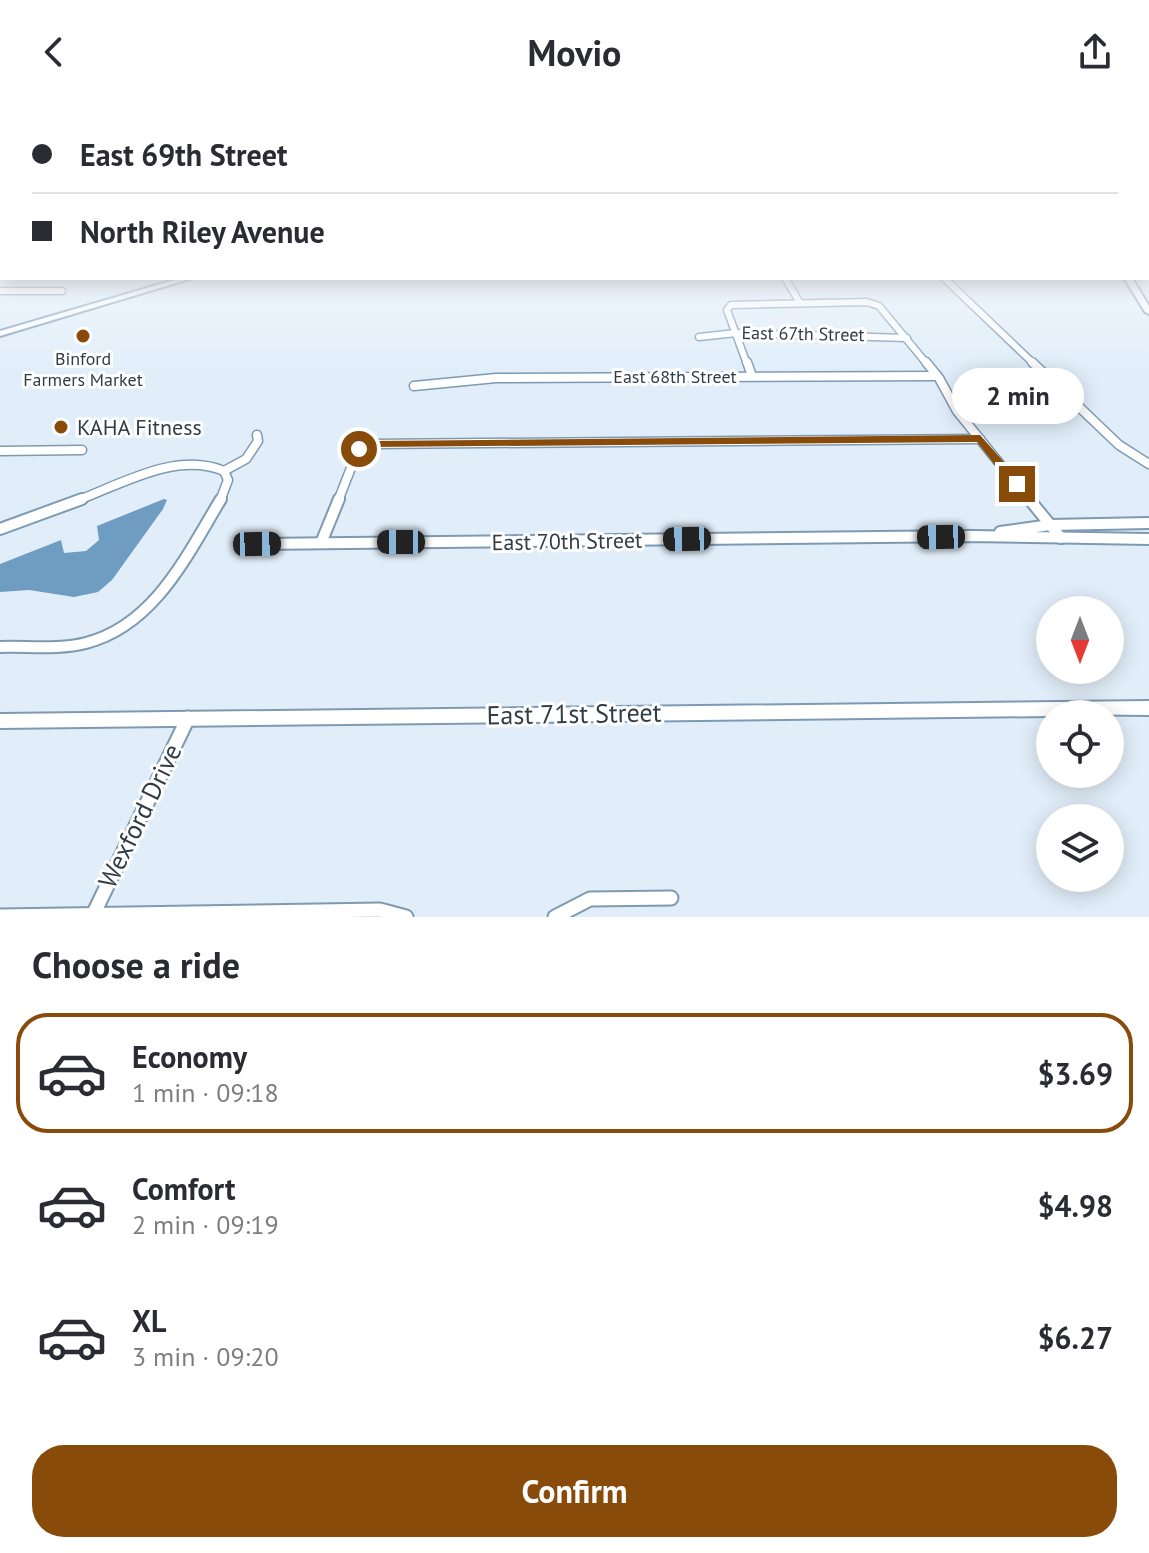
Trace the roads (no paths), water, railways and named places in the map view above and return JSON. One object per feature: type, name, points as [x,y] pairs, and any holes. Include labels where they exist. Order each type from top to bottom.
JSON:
[{"type":"main road","points":[[0,328],[104,297]]},
{"type":"main road","points":[[0,334],[125,297]]},
{"type":"main road","name":"East 71st Street","points":[[0,721],[1149,708]]},
{"type":"street","points":[[796,297],[800,303]]},
{"type":"street","points":[[964,297],[1115,441],[1149,464]]},
{"type":"street","points":[[752,376],[727,310],[731,305],[877,305],[907,338],[937,376],[954,406],[1061,538]]},
{"type":"street","name":"East 67th Street","points":[[699,337],[736,333],[907,338]]},
{"type":"street","name":"East 68th Street","points":[[414,386],[496,378],[937,376]]},
{"type":"street","points":[[224,471],[249,455],[258,441],[257,435]]},
{"type":"street","points":[[321,543],[358,450],[363,446],[980,439]]},
{"type":"street","points":[[0,451],[82,450]]},
{"type":"street","points":[[0,529],[172,465],[205,463],[224,471],[228,480],[225,492],[158,599],[137,619],[116,632],[83,644],[0,647]]},
{"type":"street","name":"East 70th Street","points":[[973,536],[1050,525],[1149,523]]},
{"type":"street","name":"East 70th Street","points":[[257,544],[973,536],[1149,539]]},
{"type":"street","name":"Wexford Drive","points":[[93,915],[188,718]]},
{"type":"street","points":[[555,917],[590,899],[671,898]]},
{"type":"street","points":[[0,916],[230,915],[380,910],[406,917]]},
{"type":"water","points":[[167,500],[163,509],[112,580],[98,592],[74,597],[29,590],[0,592],[0,564],[61,540],[64,553],[86,551],[99,540],[97,526]]},
{"type":"place","name":"Binford Farmers Market","points":[[83,336]]},
{"type":"place","name":"KAHA Fitness","points":[[61,427]]}]
